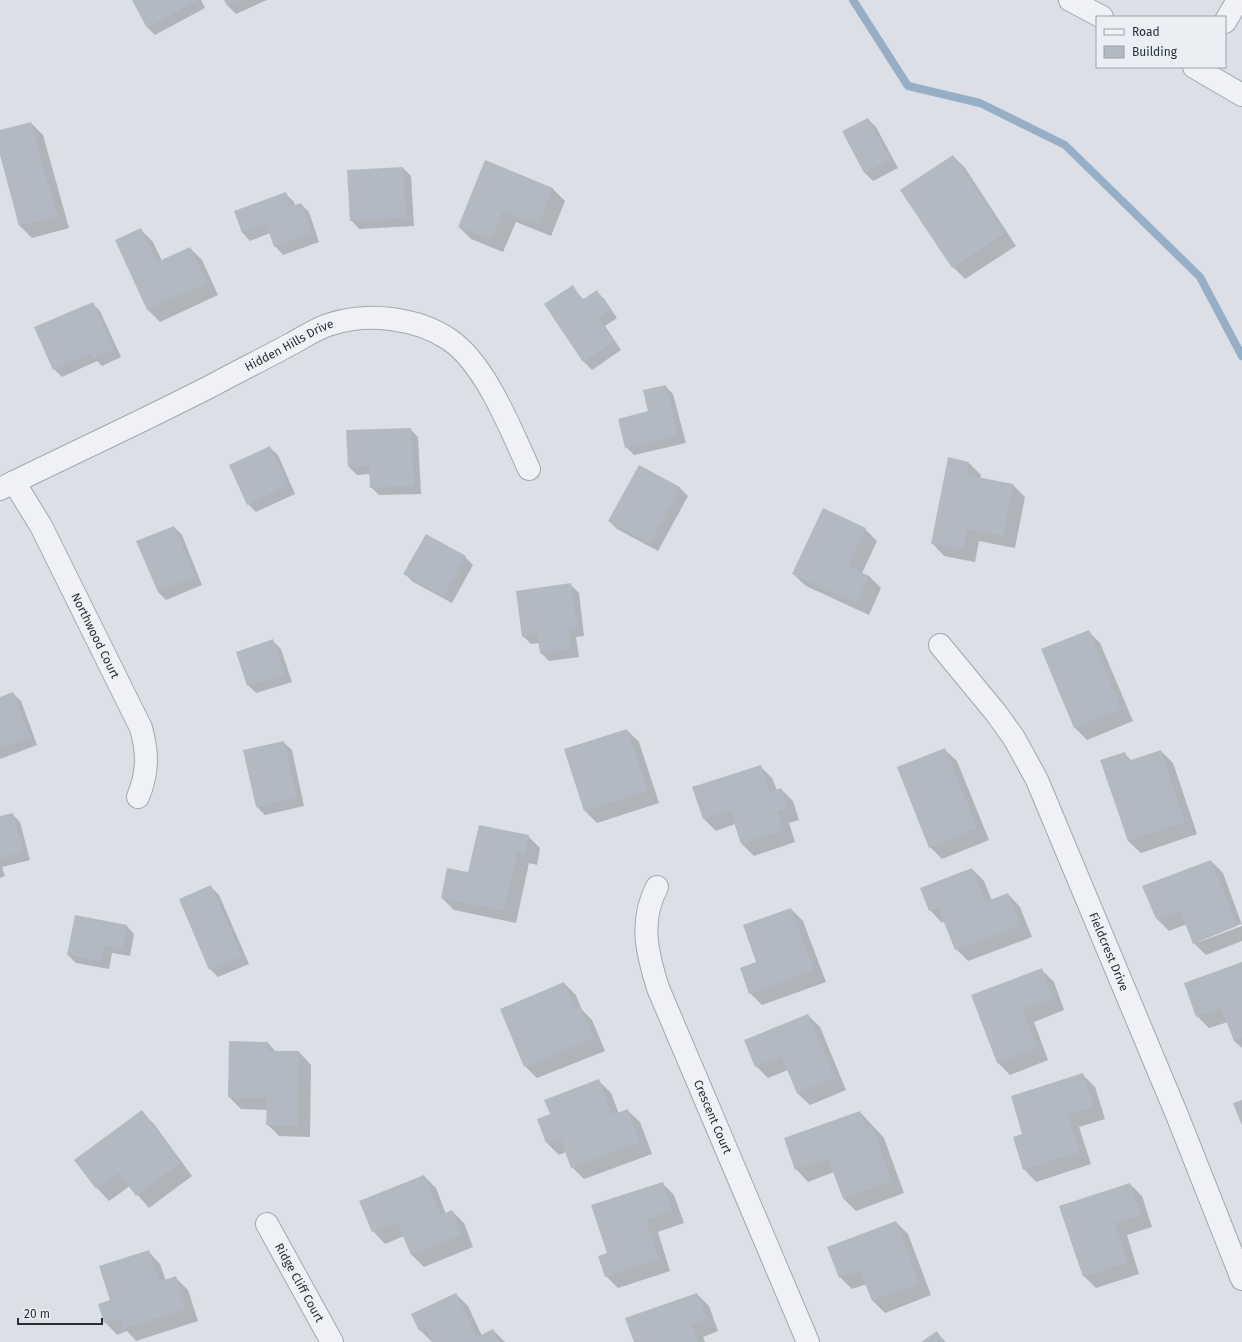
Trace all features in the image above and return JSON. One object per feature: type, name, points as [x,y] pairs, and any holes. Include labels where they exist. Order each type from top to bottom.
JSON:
[{"type":"street","points":[[1070,0],[1100,16]]},
{"type":"street","points":[[1226,20],[1238,0]]},
{"type":"street","points":[[1196,68],[1242,95]]},
{"type":"street","name":"Hidden Hills Drive","points":[[7,486],[195,394],[311,332],[331,324],[352,319],[373,318],[417,324],[435,331],[451,341],[465,353],[481,374],[503,413],[529,469]]},
{"type":"street","name":"Northwood Court","points":[[7,486],[41,526],[141,728],[146,745],[147,764],[144,782],[138,797]]},
{"type":"street","name":"Fieldcrest Drive","points":[[940,645],[996,713],[1014,738],[1037,780],[1177,1115],[1242,1279]]},
{"type":"street","name":"Crescent Court","points":[[657,887],[650,900],[646,916],[650,961],[658,988],[808,1342]]},
{"type":"street","name":"Ridge Cliff Court","points":[[267,1224],[332,1342]]},
{"type":"building","points":[[132,0],[198,0],[147,28]]},
{"type":"building","points":[[224,0],[241,0],[227,6]]},
{"type":"building","points":[[868,118],[890,160],[864,173],[842,131]]},
{"type":"building","points":[[31,122],[57,216],[19,226],[0,155],[0,130]]},
{"type":"building","points":[[953,155],[1005,233],[952,268],[900,190]]},
{"type":"building","points":[[485,160],[553,188],[539,225],[503,211],[491,240],[458,227]]},
{"type":"building","points":[[403,167],[406,218],[350,221],[347,170]]},
{"type":"building","points":[[286,192],[291,206],[301,203],[312,233],[274,247],[266,224],[242,233],[234,211]]},
{"type":"building","points":[[141,228],[157,262],[190,247],[207,283],[147,310],[115,240]]},
{"type":"building","points":[[573,285],[582,300],[597,290],[610,310],[598,318],[614,342],[583,362],[544,304]]},
{"type":"building","points":[[93,302],[114,349],[93,358],[90,353],[53,370],[34,327]]},
{"type":"building","points":[[666,385],[678,435],[625,448],[618,419],[648,411],[643,390]]},
{"type":"building","points":[[411,428],[414,486],[370,488],[369,466],[348,467],[346,430]]},
{"type":"building","points":[[270,446],[288,485],[247,505],[229,465]]},
{"type":"building","points":[[948,457],[969,462],[967,475],[1013,484],[1003,536],[967,529],[963,550],[931,544]]},
{"type":"building","points":[[639,465],[680,487],[650,544],[608,521]]},
{"type":"building","points":[[823,508],[866,528],[848,566],[869,576],[856,604],[792,574]]},
{"type":"building","points":[[174,526],[195,577],[158,592],[136,541]]},
{"type":"building","points":[[426,534],[466,556],[444,596],[403,574]]},
{"type":"building","points":[[571,583],[577,628],[569,629],[571,649],[540,653],[537,634],[522,637],[516,591]]},
{"type":"building","points":[[1089,630],[1121,709],[1074,728],[1041,649]]},
{"type":"building","points":[[273,639],[285,674],[247,686],[236,652]]},
{"type":"building","points":[[13,692],[30,737],[0,748],[0,697]]},
{"type":"building","points":[[627,729],[648,791],[584,811],[564,749]]},
{"type":"building","points":[[284,741],[297,798],[256,807],[243,750]]},
{"type":"building","points":[[945,748],[977,828],[929,848],[897,767]]},
{"type":"building","points":[[1161,750],[1185,822],[1128,841],[1100,760],[1125,752],[1128,761]]},
{"type":"building","points":[[761,765],[770,792],[781,788],[788,808],[777,811],[784,830],[741,844],[730,810],[703,819],[692,787]]},
{"type":"building","points":[[13,813],[23,852],[0,858],[0,816]]},
{"type":"building","points":[[479,825],[529,835],[525,854],[517,852],[504,911],[441,898],[447,868],[468,872]]},
{"type":"building","points":[[1211,860],[1237,926],[1193,944],[1180,910],[1156,919],[1142,886]]},
{"type":"building","points":[[972,868],[985,902],[1008,893],[1021,925],[955,950],[938,907],[929,911],[920,888]]},
{"type":"building","points":[[211,885],[242,956],[209,970],[179,899]]},
{"type":"building","points":[[791,908],[814,970],[749,994],[740,968],[756,962],[743,925]]},
{"type":"building","points":[[75,915],[127,925],[122,949],[104,946],[101,961],[67,955]]},
{"type":"building","points":[[1242,962],[1242,1038],[1234,1041],[1221,1008],[1196,1017],[1184,983]]},
{"type":"building","points":[[1042,968],[1053,998],[1022,1009],[1037,1048],[997,1063],[971,995]]},
{"type":"building","points":[[564,982],[575,1009],[580,1007],[594,1038],[524,1067],[500,1009]]},
{"type":"building","points":[[808,1014],[835,1078],[797,1093],[781,1056],[755,1067],[744,1040]]},
{"type":"building","points":[[229,1041],[268,1042],[268,1051],[299,1051],[298,1126],[266,1125],[267,1098],[228,1097]]},
{"type":"building","points":[[1083,1073],[1094,1107],[1068,1114],[1080,1152],[1023,1170],[1013,1137],[1022,1134],[1011,1096]]},
{"type":"building","points":[[599,1079],[612,1115],[628,1109],[640,1142],[571,1168],[560,1138],[546,1143],[537,1119],[550,1114],[544,1100]]},
{"type":"building","points":[[1242,1100],[1242,1126],[1233,1103]]},
{"type":"building","points":[[142,1110],[181,1163],[136,1196],[119,1173],[96,1189],[74,1160]]},
{"type":"building","points":[[860,1111],[866,1128],[872,1125],[892,1181],[843,1199],[828,1158],[795,1170],[784,1138]]},
{"type":"building","points":[[424,1175],[441,1215],[452,1210],[462,1235],[411,1255],[397,1222],[372,1232],[359,1201]]},
{"type":"building","points":[[663,1182],[672,1211],[646,1220],[659,1259],[605,1277],[598,1256],[607,1253],[591,1205]]},
{"type":"building","points":[[1130,1183],[1141,1215],[1115,1223],[1128,1262],[1083,1277],[1059,1206]]},
{"type":"building","points":[[896,1221],[919,1283],[872,1301],[860,1270],[839,1278],[827,1247]]},
{"type":"building","points":[[149,1250],[159,1282],[176,1276],[186,1309],[123,1329],[120,1318],[104,1323],[98,1304],[110,1300],[99,1266]]},
{"type":"building","points":[[456,1293],[477,1337],[493,1329],[499,1342],[433,1342],[426,1328],[419,1331],[411,1314]]},
{"type":"building","points":[[697,1293],[707,1319],[692,1324],[698,1342],[634,1342],[625,1318]]},
{"type":"building","points":[[937,1331],[944,1342],[921,1342]]},
{"type":"waterway","points":[[853,0],[908,86],[980,103],[1065,145],[1200,277],[1242,356]]}]
